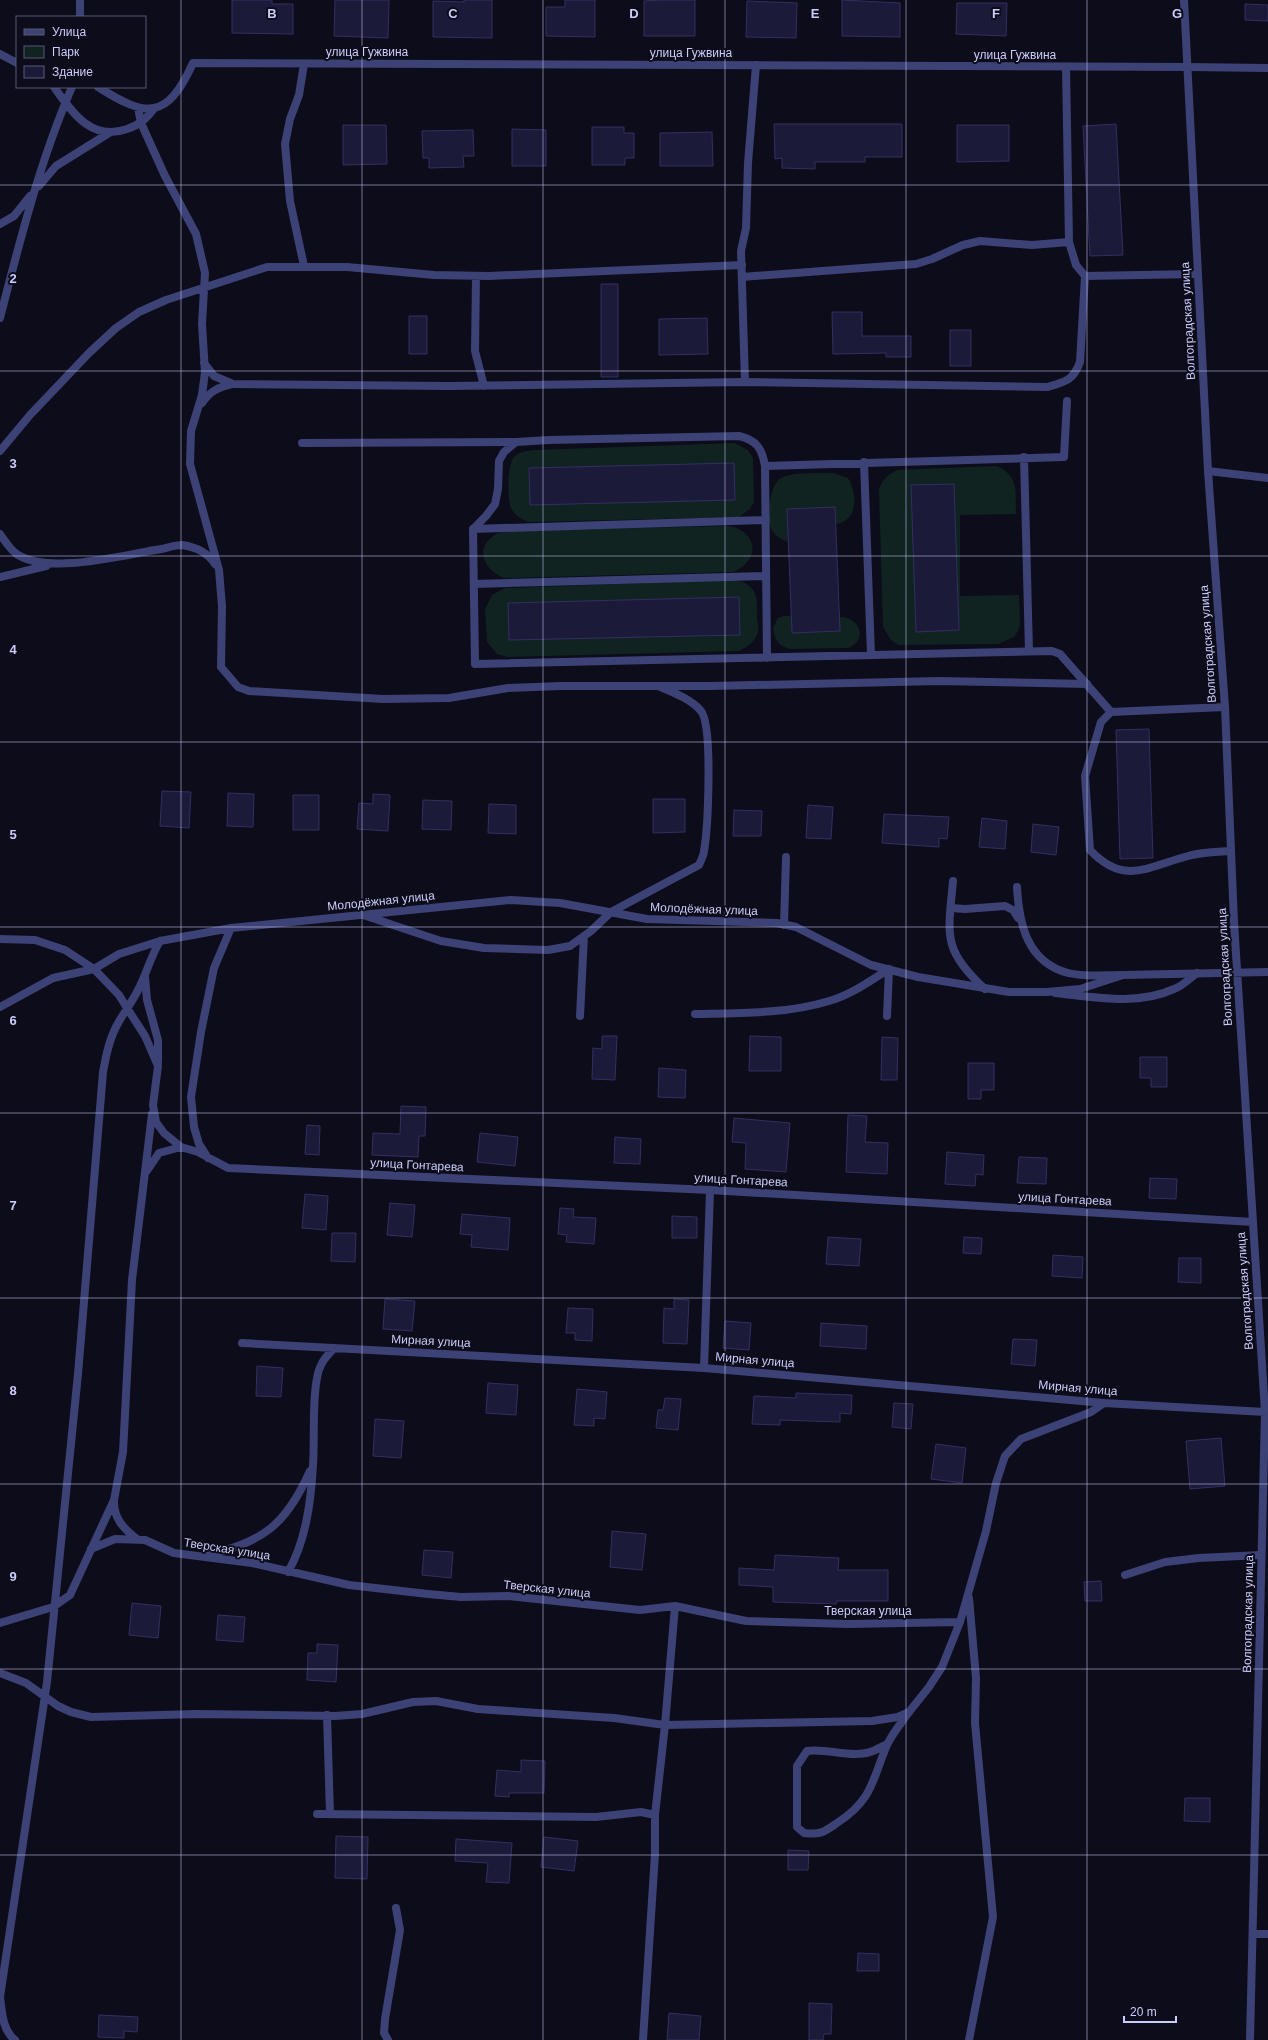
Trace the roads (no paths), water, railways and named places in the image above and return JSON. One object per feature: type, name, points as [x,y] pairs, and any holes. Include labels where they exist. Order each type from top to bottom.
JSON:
[{"type":"street","points":[[80,0],[80,16]]},
{"type":"street","name":"Волгоградская улица","points":[[1184,0],[1208,471],[1225,707],[1237,973],[1265,1412],[1250,2040]]},
{"type":"street","points":[[0,54],[16,62]]},
{"type":"street","name":"улица Гужвина","points":[[153,110],[166,104],[177,93],[184,83],[193,63],[1268,68]]},
{"type":"street","points":[[304,64],[298,95],[290,119],[285,144],[292,214],[304,266]]},
{"type":"street","points":[[745,382],[741,251],[746,228],[748,163],[756,65]]},
{"type":"street","points":[[196,413],[208,395],[221,387],[232,384],[484,386],[745,382],[1047,387],[1068,381],[1076,374],[1080,362],[1085,276],[1076,265],[1069,242],[1066,67]]},
{"type":"street","points":[[55,88],[65,103],[85,125],[97,131],[109,133],[120,131],[141,123],[153,110]]},
{"type":"street","points":[[0,318],[34,191],[57,121],[72,88]]},
{"type":"street","points":[[100,88],[120,101],[138,108],[153,110]]},
{"type":"street","points":[[138,108],[141,123],[165,176],[196,234],[204,273],[202,324],[204,363],[202,395],[191,431],[190,464],[219,570],[222,606],[221,666],[238,687],[249,691],[383,699],[449,698],[515,688],[561,686],[658,686],[939,681],[1087,684]]},
{"type":"street","points":[[0,224],[14,216],[56,166],[109,133]]},
{"type":"street","points":[[742,277],[916,264],[932,259],[964,245],[980,241],[1032,245],[1069,242]]},
{"type":"street","points":[[0,451],[30,415],[116,328],[139,312],[204,287],[267,267],[304,266],[476,276],[634,271],[742,265]]},
{"type":"street","points":[[1085,276],[1197,274]]},
{"type":"street","points":[[476,276],[475,351],[484,386]]},
{"type":"street","points":[[204,363],[214,376],[232,384]]},
{"type":"street","points":[[765,466],[1024,457],[1064,457],[1066,401]]},
{"type":"street","points":[[302,443],[516,442],[739,436],[751,439],[758,445],[763,454],[765,466],[767,658]]},
{"type":"street","points":[[516,442],[504,452],[499,461],[498,489],[495,504],[473,529],[475,664],[767,658],[1029,650],[1052,651],[1060,654],[1111,712]]},
{"type":"street","points":[[1024,457],[1029,650]]},
{"type":"street","points":[[864,462],[871,655]]},
{"type":"street","points":[[1208,471],[1268,478]]},
{"type":"street","points":[[473,529],[766,520]]},
{"type":"street","points":[[0,534],[16,554],[39,563],[56,564]]},
{"type":"street","points":[[0,577],[28,568],[180,545],[202,551],[210,557],[219,570]]},
{"type":"street","points":[[474,584],[766,576]]},
{"type":"street","points":[[363,915],[441,941],[484,948],[548,950],[570,946],[584,936],[611,912],[699,865],[704,852],[708,802],[707,731],[701,711],[682,698],[658,686]]},
{"type":"street","points":[[1225,707],[1111,712],[1101,722],[1085,776],[1090,850],[1101,862],[1114,869],[1124,871],[1142,869],[1189,856],[1231,851]]},
{"type":"street","points":[[784,925],[786,857]]},
{"type":"street","points":[[953,881],[950,908],[950,941],[956,957],[966,972],[985,989]]},
{"type":"street","points":[[1017,888],[1020,920]]},
{"type":"street","name":"Молодёжная улица","points":[[0,1007],[53,978],[94,969],[119,954],[160,941],[231,928],[511,900],[560,903],[647,919],[784,925],[796,927],[871,965],[918,977],[985,989],[1047,992],[1080,989],[1123,975],[1268,972]]},
{"type":"street","points":[[950,908],[965,909],[1005,906],[1013,910],[1020,920],[1028,941],[1039,958],[1053,968],[1069,974],[1123,975]]},
{"type":"street","points":[[208,1158],[199,1144],[194,1127],[191,1097],[201,1032],[214,968],[231,928]]},
{"type":"street","points":[[580,1016],[584,936]]},
{"type":"street","points":[[0,939],[35,940],[65,950],[94,969],[119,995],[144,1036],[158,1066]]},
{"type":"street","points":[[15,2040],[11,2037],[4,2022],[0,1997],[45,1696],[78,1374],[103,1072],[109,1044],[145,976],[150,958],[160,941]]},
{"type":"street","points":[[695,1014],[763,1012],[830,1001],[850,993],[889,969]]},
{"type":"street","points":[[887,1016],[889,969]]},
{"type":"street","points":[[1047,992],[1106,999],[1136,999],[1156,996],[1176,989],[1197,973]]},
{"type":"street","points":[[137,1539],[125,1529],[118,1520],[114,1511],[114,1500],[123,1452],[132,1280],[158,1066],[158,1040],[146,1000],[145,976]]},
{"type":"street","points":[[153,1105],[156,1122],[164,1133],[181,1147],[198,1152],[208,1158]]},
{"type":"street","points":[[144,1176],[159,1153],[181,1147]]},
{"type":"street","name":"улица Гонтарева","points":[[208,1158],[228,1168],[710,1190],[1253,1222]]},
{"type":"street","points":[[704,1368],[710,1190]]},
{"type":"street","name":"Мирная улица","points":[[242,1343],[704,1368],[1104,1403],[1265,1412]]},
{"type":"street","points":[[288,1572],[296,1558],[310,1502],[313,1465],[314,1408],[317,1376],[324,1360],[334,1348]]},
{"type":"street","points":[[887,1744],[873,1751],[863,1753],[819,1749],[807,1751],[797,1766],[797,1827],[804,1833],[823,1833],[856,1809],[864,1801],[877,1773],[887,1744],[942,1667],[960,1622],[969,1593],[986,1532],[996,1483],[1005,1456],[1021,1439],[1091,1412],[1104,1403]]},
{"type":"street","points":[[200,1557],[250,1542],[264,1534],[296,1501],[313,1465]]},
{"type":"street","points":[[0,1623],[53,1607],[70,1595],[114,1500]]},
{"type":"street","name":"Тверская улица","points":[[92,1549],[115,1539],[145,1540],[174,1553],[252,1563],[349,1585],[434,1595],[461,1597],[508,1596],[640,1610],[675,1606],[746,1621],[848,1624],[960,1622]]},
{"type":"street","points":[[1125,1575],[1165,1562],[1198,1558],[1261,1555]]},
{"type":"street","points":[[969,1593],[976,1678],[976,1723],[993,1917],[969,2040]]},
{"type":"street","points":[[643,2040],[655,1854],[655,1814],[665,1725],[675,1606]]},
{"type":"street","points":[[0,1673],[26,1683],[71,1712],[91,1717],[196,1714],[327,1716],[362,1714],[413,1702],[436,1701],[478,1709],[614,1718],[665,1725],[872,1721],[898,1717],[909,1712]]},
{"type":"street","points":[[327,1716],[330,1814]]},
{"type":"street","points":[[317,1814],[596,1817],[641,1812],[655,1814]]},
{"type":"street","points":[[388,2040],[384,2033],[384,2018],[400,1930],[396,1908]]},
{"type":"street","points":[[1253,1934],[1268,1934]]}]
